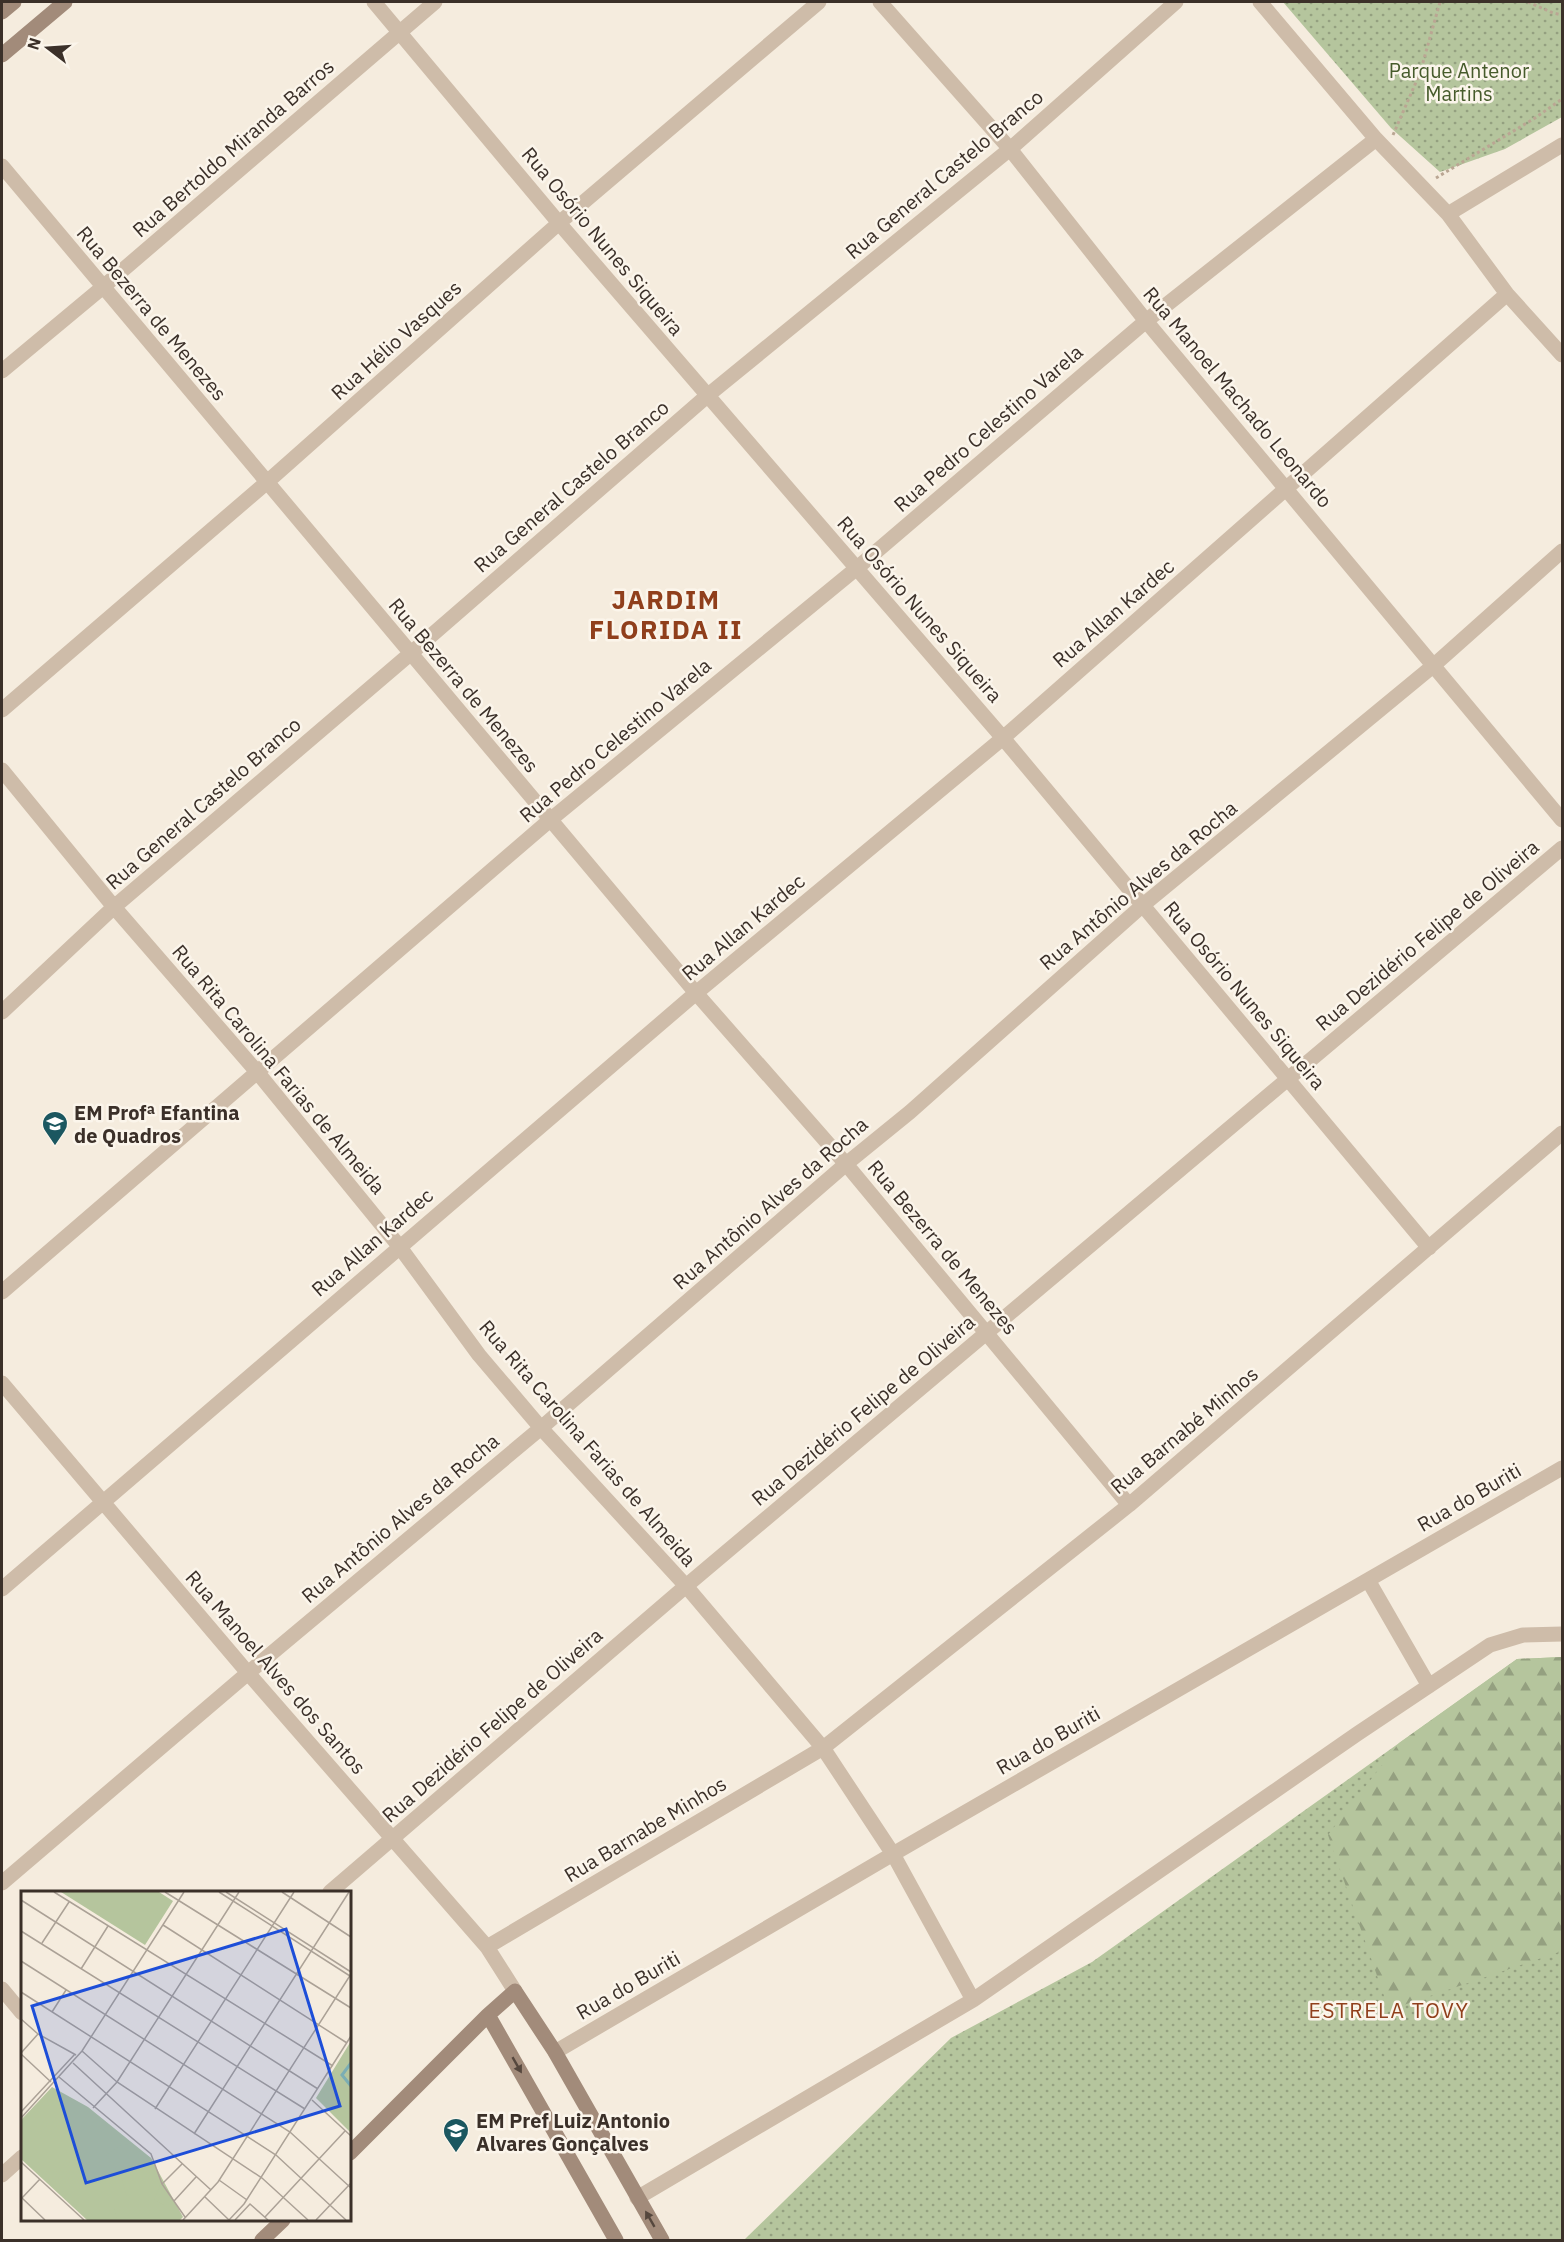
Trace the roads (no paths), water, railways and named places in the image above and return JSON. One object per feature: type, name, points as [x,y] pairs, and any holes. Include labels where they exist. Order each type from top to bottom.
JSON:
[{"type":"street","points":[[2,12],[14,2]]},
{"type":"street","points":[[2,56],[65,2]]},
{"type":"street","name":"Rua Osório Nunes Siqueira","points":[[374,2],[559,223],[1003,738],[1429,1248]]},
{"type":"street","name":"Rua Bertoldo Miranda Barros","points":[[2,370],[103,287],[435,2]]},
{"type":"street","name":"Rua Hélio Vasques","points":[[2,710],[266,483],[559,223],[819,2]]},
{"type":"street","name":"Rua Manoel Machado Leonardo","points":[[880,2],[1010,149],[1146,321],[1563,820]]},
{"type":"street","name":"Rua General Castelo Branco","points":[[2,1012],[114,907],[707,396],[1010,149],[1176,2]]},
{"type":"street","points":[[1260,2],[1376,139],[1448,214],[1507,294],[1563,355]]},
{"type":"street","name":"Rua Pedro Celestino Varela","points":[[2,1292],[550,820],[857,568],[1146,321],[1376,139]]},
{"type":"street","points":[[1448,214],[1563,146]]},
{"type":"street","name":"Rua Bezerra de Menezes","points":[[2,166],[696,993],[846,1164],[1130,1505]]},
{"type":"street","name":"Rua Allan Kardec","points":[[2,1589],[696,993],[1003,738],[1507,294]]},
{"type":"street","name":"Rua Antônio Alves da Rocha","points":[[2,1883],[541,1428],[846,1164],[910,1112],[1143,905],[1433,666],[1563,551]]},
{"type":"street","name":"Rua Rita Carolina Farias de Almeida","points":[[2,770],[114,907],[258,1073],[399,1246],[479,1355],[541,1428],[686,1586],[823,1748],[893,1854],[973,2000]]},
{"type":"street","name":"Rua Dezidério Felipe de Oliveira","points":[[332,1891],[686,1586],[1563,848]]},
{"type":"street","name":"Rua Barnabé Minhos","points":[[823,1748],[1130,1505],[1563,1133]]},
{"type":"street","name":"Rua Manoel Alves dos Santos","points":[[2,1383],[248,1673],[487,1947],[515,1991]]},
{"type":"street","name":"Rua do Buriti","points":[[555,2052],[893,1854],[1563,1468]]},
{"type":"street","points":[[1368,1580],[1429,1686]]},
{"type":"street","points":[[638,2198],[973,2000],[1490,1645],[1523,1635],[1563,1634]]},
{"type":"street","name":"Rua Barnabe Minhos","points":[[487,1947],[823,1748]]},
{"type":"street","points":[[2,1989],[21,2012]]},
{"type":"street","points":[[351,2152],[488,2014],[515,1991],[555,2052],[662,2241]]},
{"type":"street","points":[[488,2014],[616,2241]]},
{"type":"street","points":[[2,2175],[21,2158]]},
{"type":"street","points":[[262,2241],[282,2221]]},
{"type":"place","name":"EM Profª Efantina de Quadros","points":[[55,1147]]},
{"type":"place","name":"EM Pref Luiz Antonio Alvares Gonçalves","points":[[456,2154]]},
{"type":"district","name":"JARDIM FLORIDA II","points":[[666,614]]},
{"type":"district","name":"ESTRELA TOVY","points":[[1389,2010]]},
{"type":"park label","name":"Parque Antenor Martins","points":[[1459,82]]}]
